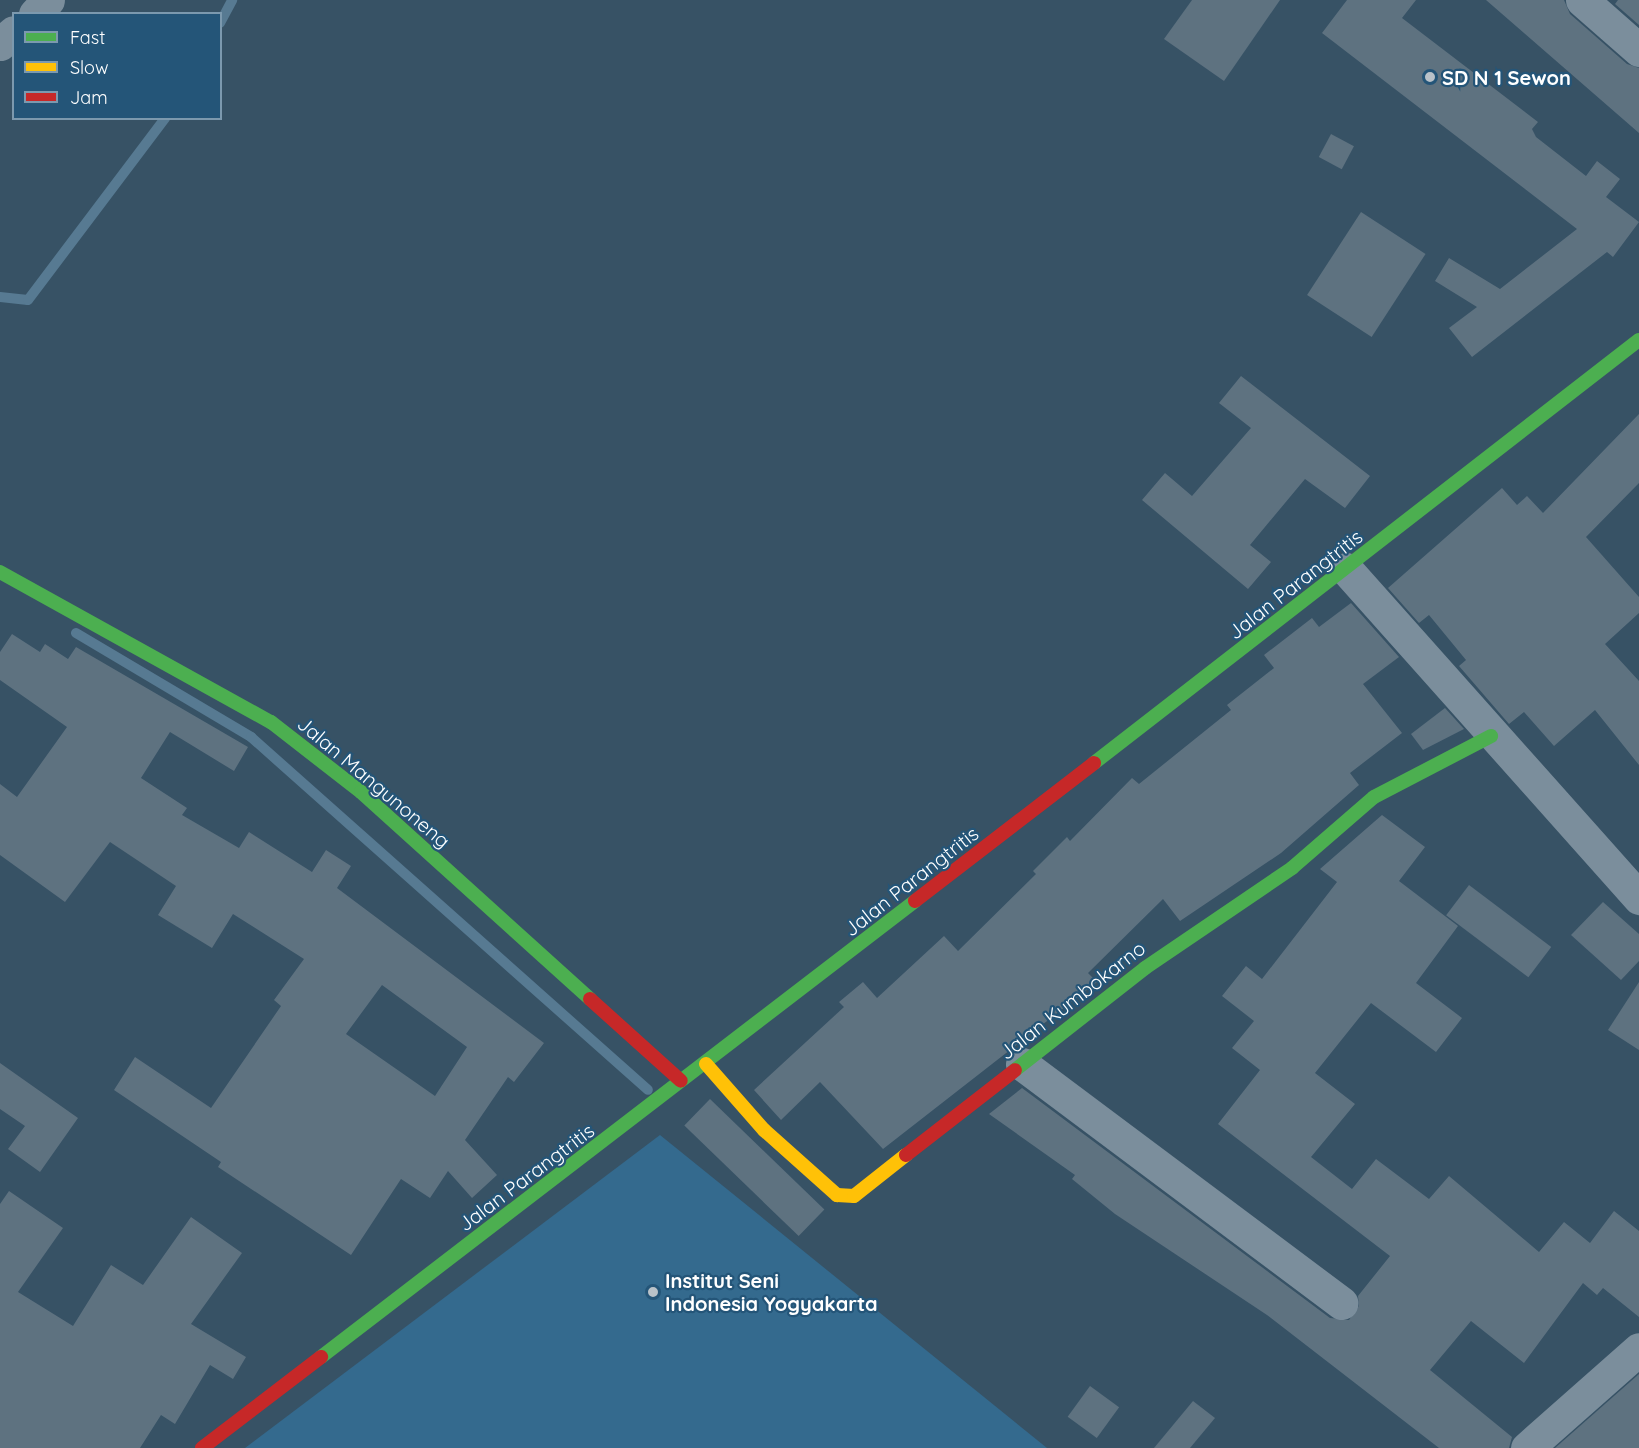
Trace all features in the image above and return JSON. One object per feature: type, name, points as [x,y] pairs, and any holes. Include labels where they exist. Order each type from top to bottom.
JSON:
[{"type":"street","points":[[37,12],[48,0]]},
{"type":"street","points":[[1582,0],[1639,50]]},
{"type":"street","points":[[0,44],[12,34]]},
{"type":"street","name":"Jalan Parangtritis","points":[[202,1448],[705,1064],[1639,340]]},
{"type":"street","points":[[1346,569],[1491,736],[1639,898]]},
{"type":"street","name":"Jalan Mangunoneng","points":[[0,572],[271,722],[361,792],[681,1081]]},
{"type":"street","name":"Jalan Kumbokarno","points":[[705,1064],[764,1130],[837,1195],[845,1197],[864,1191],[1145,968],[1292,868],[1374,797],[1491,736]]},
{"type":"street","points":[[1022,1064],[1341,1303]]},
{"type":"street","points":[[1545,1442],[1639,1349]]},
{"type":"shaded area","name":"Institut Seni Indonesia Yogyakarta","points":[[660,1135],[1047,1448],[245,1448]]},
{"type":"building","points":[[1192,0],[1280,0],[1224,81],[1164,39]]},
{"type":"building","points":[[1347,0],[1416,0],[1402,18],[1538,122],[1532,129],[1536,137],[1586,176],[1597,161],[1620,179],[1606,197],[1639,222],[1613,257],[1607,252],[1472,357],[1449,328],[1477,307],[1435,281],[1449,258],[1500,289],[1577,229],[1322,33]]},
{"type":"building","name":"SD N 1 Sewon","points":[[1486,0],[1564,0],[1570,14],[1627,64],[1639,68],[1639,133]]},
{"type":"building","points":[[1618,0],[1639,0],[1639,25],[1615,4]]},
{"type":"building","points":[[1331,134],[1354,146],[1342,169],[1319,157]]},
{"type":"building","points":[[1361,212],[1426,254],[1372,337],[1307,295]]},
{"type":"building","points":[[1241,376],[1370,476],[1345,508],[1305,479],[1250,545],[1271,562],[1248,589],[1142,500],[1165,473],[1192,496],[1251,428],[1219,403]]},
{"type":"building","points":[[1639,414],[1639,483],[1586,537],[1639,597],[1639,613],[1605,644],[1639,681],[1639,765],[1595,710],[1554,746],[1524,712],[1509,724],[1459,666],[1466,660],[1429,615],[1419,623],[1388,588],[1502,488],[1517,505],[1527,496],[1543,513]]},
{"type":"building","points":[[1351,603],[1399,657],[1363,684],[1402,733],[1350,773],[1359,785],[1281,853],[1180,921],[1163,899],[1088,973],[1097,982],[883,1149],[820,1082],[781,1120],[754,1090],[844,1007],[839,1002],[863,982],[877,998],[944,936],[958,951],[1036,874],[1033,871],[1067,837],[1070,841],[1132,778],[1139,784],[1231,710],[1227,705],[1274,668],[1264,655],[1312,618],[1319,627]]},
{"type":"building","points":[[12,634],[40,652],[45,644],[68,659],[76,647],[248,747],[234,771],[170,732],[141,778],[187,808],[182,815],[239,848],[249,832],[312,872],[326,850],[351,866],[337,888],[544,1043],[514,1082],[508,1077],[465,1140],[497,1175],[472,1198],[448,1171],[430,1198],[401,1179],[351,1255],[218,1167],[221,1162],[114,1090],[135,1057],[211,1108],[281,1006],[274,1000],[304,959],[233,914],[212,948],[158,915],[176,886],[110,842],[65,902],[0,855],[0,784],[17,797],[67,727],[0,680],[0,652]],"holes":[[[382,985],[467,1047],[435,1096],[346,1034]]]},
{"type":"building","points":[[1445,708],[1464,729],[1423,750],[1411,734]]},
{"type":"building","points":[[1382,815],[1425,847],[1399,881],[1458,926],[1416,983],[1462,1018],[1436,1052],[1371,1003],[1315,1073],[1355,1104],[1311,1157],[1352,1189],[1376,1159],[1429,1199],[1449,1176],[1539,1252],[1564,1222],[1590,1243],[1614,1211],[1639,1231],[1639,1317],[1603,1288],[1597,1295],[1583,1283],[1524,1363],[1471,1321],[1430,1370],[1512,1437],[1509,1448],[1439,1448],[1267,1315],[1115,1214],[1072,1179],[1075,1175],[989,1114],[1022,1088],[1330,1318],[1349,1320],[1359,1306],[1358,1296],[1390,1256],[1218,1124],[1260,1070],[1232,1048],[1254,1021],[1222,996],[1246,966],[1262,979],[1337,882],[1320,869]]},
{"type":"building","points":[[1469,885],[1551,947],[1528,977],[1446,915]]},
{"type":"building","points":[[1603,902],[1639,934],[1639,961],[1621,980],[1571,935]]},
{"type":"building","points":[[1639,982],[1639,1050],[1608,1030]]},
{"type":"building","points":[[0,1063],[78,1118],[40,1172],[8,1149],[25,1126],[0,1109]]},
{"type":"building","points":[[710,1099],[824,1209],[799,1236],[684,1126]]},
{"type":"building","points":[[9,1191],[63,1228],[18,1292],[73,1326],[111,1265],[143,1285],[191,1217],[242,1253],[191,1324],[246,1357],[233,1379],[210,1365],[175,1424],[161,1415],[140,1448],[0,1448],[0,1204]]},
{"type":"building","points":[[1639,1374],[1639,1448],[1555,1448]]},
{"type":"building","points":[[1090,1386],[1119,1407],[1097,1438],[1068,1417]]},
{"type":"building","points":[[1193,1401],[1215,1418],[1190,1448],[1154,1448]]},
{"type":"waterway","points":[[222,19],[232,0]]},
{"type":"waterway","points":[[0,297],[28,300],[163,120]]},
{"type":"waterway","points":[[76,633],[251,737],[648,1090]]},
{"type":"traffic: fast","points":[[1094,763],[1639,340]]},
{"type":"traffic: fast","points":[[0,572],[271,722],[361,792],[590,999]]},
{"type":"traffic: fast","points":[[1015,1070],[1145,968],[1292,868],[1374,797],[1491,736]]},
{"type":"traffic: fast","points":[[321,1357],[915,901]]},
{"type":"traffic: slow","points":[[706,1064],[764,1130],[837,1195],[854,1196],[906,1155]]},
{"type":"traffic: jam","points":[[915,901],[1094,763]]},
{"type":"traffic: jam","points":[[590,999],[681,1081]]},
{"type":"traffic: jam","points":[[906,1155],[1015,1070]]},
{"type":"traffic: jam","points":[[202,1448],[321,1357]]},
{"type":"place","name":"SD N 1 Sewon","points":[[1430,77]]},
{"type":"place","name":"Institut Seni Indonesia Yogyakarta","points":[[653,1292]]}]
